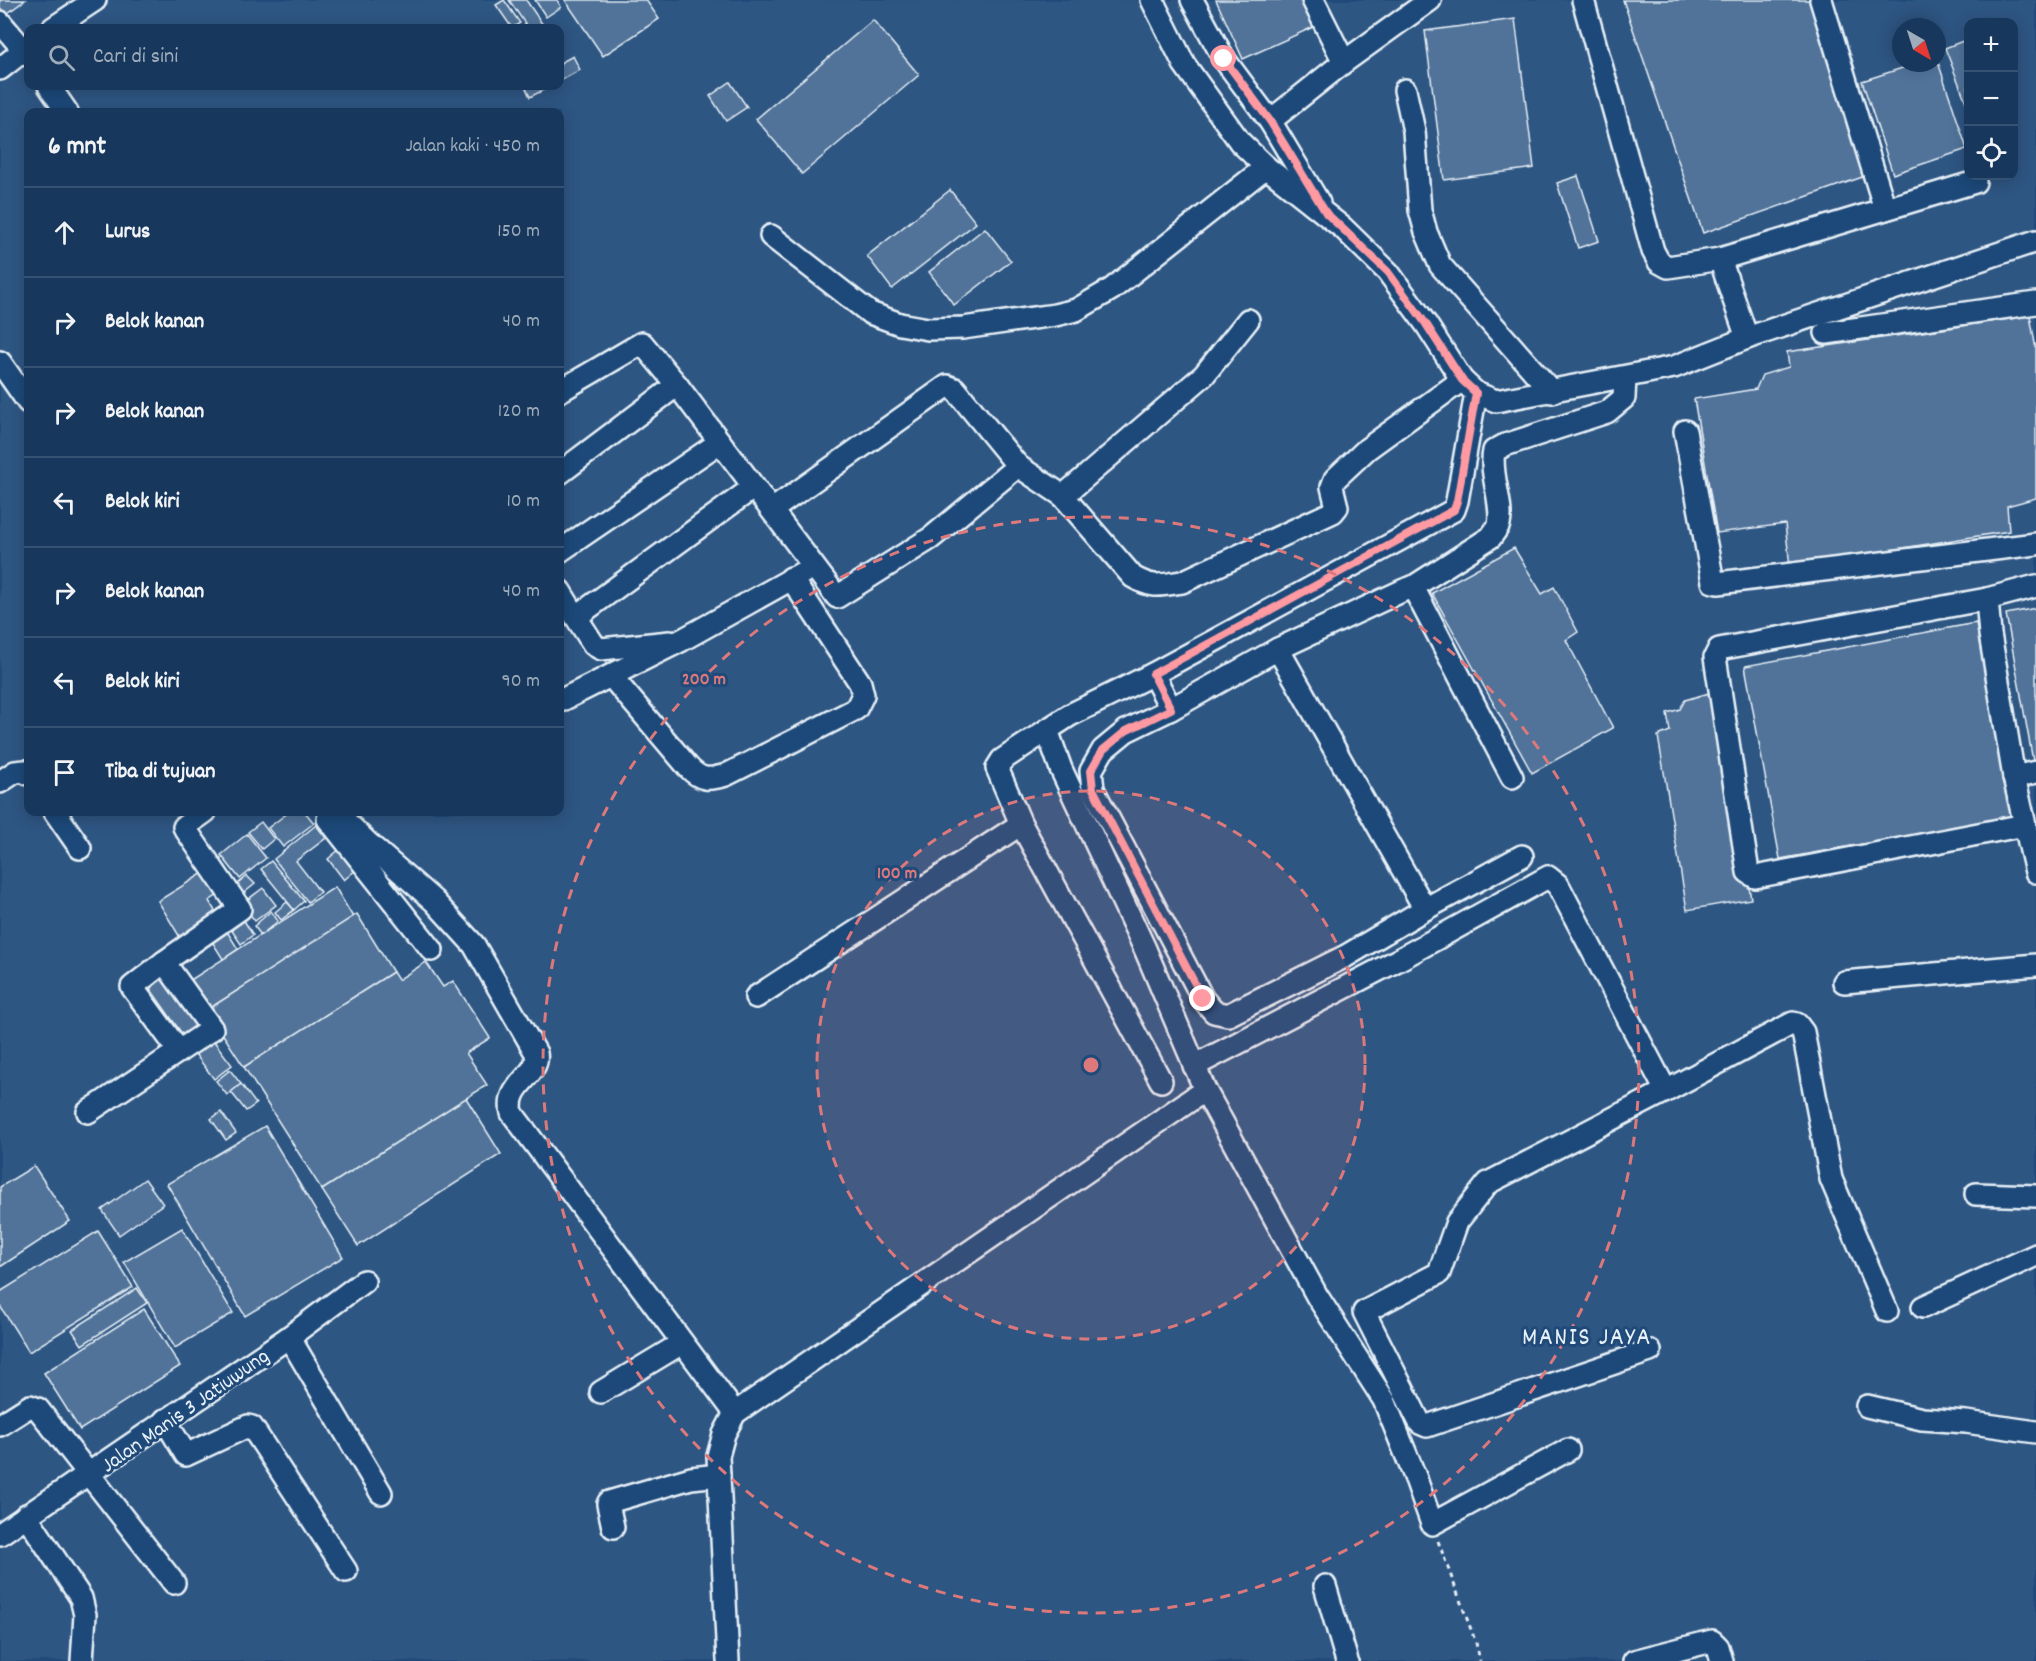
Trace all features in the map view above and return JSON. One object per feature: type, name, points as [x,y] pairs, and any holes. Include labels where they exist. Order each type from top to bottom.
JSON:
[{"type":"street","points":[[58,24],[95,0]]},
{"type":"street","points":[[1152,0],[1184,64],[1240,142],[1266,167],[1326,213],[1388,272],[1469,387],[1497,401],[1674,367],[1747,338],[2036,241]]},
{"type":"street","points":[[1192,0],[1224,59],[1270,121],[1326,213]]},
{"type":"street","points":[[1313,0],[1344,62]]},
{"type":"street","points":[[1270,121],[1344,62],[1430,0]]},
{"type":"street","points":[[1583,0],[1656,256],[1659,262],[1668,267],[1720,259],[1975,182]]},
{"type":"street","points":[[1821,0],[1885,209]]},
{"type":"street","points":[[0,22],[24,48]]},
{"type":"street","points":[[0,69],[24,53]]},
{"type":"street","points":[[52,90],[65,108]]},
{"type":"street","points":[[1405,90],[1414,131],[1420,210],[1426,232],[1440,265],[1552,392]]},
{"type":"street","points":[[771,236],[870,313],[900,324],[928,329],[963,328],[1076,310],[1112,289],[1266,167]]},
{"type":"street","points":[[1720,259],[1747,338]]},
{"type":"street","points":[[1826,333],[2036,303]]},
{"type":"street","points":[[1063,496],[1204,375],[1248,320]]},
{"type":"street","points":[[564,389],[642,343],[677,385],[833,595],[837,597],[931,538],[1018,466]]},
{"type":"street","points":[[0,362],[24,396]]},
{"type":"street","points":[[1522,856],[1425,909],[1346,956],[1228,1015],[1214,1012],[1203,999],[1093,789],[1091,771],[1103,750],[1126,731],[1171,709],[1278,649],[1413,587],[1491,537],[1499,524],[1498,499],[1491,463],[1494,451],[1505,445],[1607,412],[1624,398],[1625,377]]},
{"type":"street","points":[[564,470],[677,385]]},
{"type":"street","points":[[772,510],[947,386],[955,389],[1018,466],[1063,496],[1133,577],[1147,585],[1158,586],[1182,582],[1333,512],[1337,507],[1332,487],[1335,479],[1367,449],[1469,387]]},
{"type":"street","points":[[1161,1080],[1022,824],[997,768],[998,763],[1070,715],[1153,674],[1454,510],[1457,501],[1469,387]]},
{"type":"street","points":[[1685,431],[1713,582],[2036,544]]},
{"type":"street","points":[[564,548],[720,442]]},
{"type":"street","points":[[576,617],[754,487]]},
{"type":"street","points":[[564,699],[682,640],[791,578],[813,568]]},
{"type":"street","points":[[610,676],[688,767],[702,779],[726,775],[856,709],[863,694],[860,683],[791,578]]},
{"type":"street","points":[[2025,825],[1755,878],[1748,872],[1715,657],[1719,649],[1987,599],[2036,586]]},
{"type":"street","points":[[1413,587],[1512,777]]},
{"type":"street","points":[[564,598],[594,645],[601,649],[682,640]]},
{"type":"street","points":[[1987,599],[1990,634],[2014,777],[2036,872]]},
{"type":"street","points":[[1278,649],[1425,909]]},
{"type":"street","points":[[1153,674],[1171,709]]},
{"type":"street","points":[[1047,730],[1061,769],[1144,949],[1205,1090],[1317,1296],[1384,1400],[1432,1524],[1568,1450]]},
{"type":"street","points":[[0,782],[15,772],[24,771]]},
{"type":"street","points":[[2014,777],[2036,772]]},
{"type":"street","points":[[58,816],[80,848]]},
{"type":"street","points":[[179,1051],[132,987],[240,909],[184,827],[199,816]]},
{"type":"street","points":[[325,816],[432,950]]},
{"type":"street","points":[[340,816],[434,901],[474,945],[536,1053],[536,1063],[513,1093],[510,1102],[512,1113],[735,1413]]},
{"type":"street","points":[[756,997],[1022,824]]},
{"type":"street","points":[[1194,1066],[1398,960],[1548,877],[1558,885],[1666,1091]]},
{"type":"street","points":[[88,1112],[212,1029],[164,962]]},
{"type":"street","points":[[1844,982],[2036,965]]},
{"type":"street","points":[[1336,1326],[1438,1273],[1457,1222],[1488,1183],[1793,1023],[1801,1028],[1831,1179],[1887,1311]]},
{"type":"street","points":[[728,1661],[718,1456],[724,1434],[735,1413],[1205,1090]]},
{"type":"street","points":[[1976,1194],[2036,1196]]},
{"type":"street","points":[[1923,1307],[2036,1255]]},
{"type":"street","name":"Jalan Manis 3 Jatiuwung","points":[[0,1533],[289,1337],[364,1281]]},
{"type":"street","points":[[1364,1312],[1420,1423],[1431,1426],[1650,1351]]},
{"type":"street","points":[[289,1337],[381,1493]]},
{"type":"street","points":[[601,1392],[682,1342]]},
{"type":"street","points":[[1384,1400],[1403,1386]]},
{"type":"street","points":[[0,1425],[30,1406],[34,1406],[174,1583]]},
{"type":"street","points":[[1867,1406],[1922,1419],[1966,1422],[2036,1432]]},
{"type":"street","points":[[165,1420],[186,1455],[248,1426],[252,1427],[346,1571]]},
{"type":"street","points":[[613,1527],[609,1502],[691,1478],[719,1475]]},
{"type":"street","points":[[27,1515],[81,1598],[85,1615],[82,1661]]},
{"type":"street","points":[[1325,1586],[1347,1661]]},
{"type":"street","points":[[1634,1661],[1712,1641],[1718,1647],[1722,1661]]},
{"type":"path","points":[[1432,1524],[1476,1642],[1480,1661]]},
{"type":"shaded area","points":[[0,0],[2036,0],[2036,1661],[0,1661]]},
{"type":"building","points":[[0,0],[25,0],[0,19]]},
{"type":"building","points":[[504,0],[520,23],[509,24],[496,5]]},
{"type":"building","points":[[509,0],[526,0],[542,24],[525,24]]},
{"type":"building","points":[[535,0],[557,0],[561,7],[546,17]]},
{"type":"building","points":[[565,0],[646,0],[659,19],[603,56]]},
{"type":"building","points":[[1216,0],[1309,0],[1320,24],[1243,59]]},
{"type":"building","points":[[1623,0],[1811,0],[1871,174],[1703,233]]},
{"type":"building","points":[[1515,19],[1534,168],[1444,180],[1425,31]]},
{"type":"building","points":[[873,20],[919,75],[802,174],[756,119]]},
{"type":"building","points":[[1964,41],[1964,97],[1946,51],[1946,48]]},
{"type":"building","points":[[573,56],[580,70],[564,79],[564,61]]},
{"type":"building","points":[[1892,71],[1941,72],[1964,140],[1964,150],[1893,174],[1862,81]]},
{"type":"building","points":[[730,82],[747,107],[726,121],[710,96]]},
{"type":"building","points":[[527,90],[543,90],[530,97]]},
{"type":"building","points":[[1578,176],[1599,241],[1578,248],[1557,183]]},
{"type":"building","points":[[950,190],[976,223],[892,289],[867,256]]},
{"type":"building","points":[[985,228],[1011,261],[954,305],[929,272]]},
{"type":"building","points":[[2030,316],[2036,349],[2036,498],[2007,506],[2009,531],[1790,566],[1785,524],[1717,533],[1694,399],[1756,389],[1762,375],[1789,367],[1787,352]]},
{"type":"building","points":[[1514,548],[1542,594],[1554,587],[1578,632],[1566,640],[1613,728],[1532,773],[1432,593]]},
{"type":"building","points":[[2036,608],[2036,761],[2033,761],[2006,614]]},
{"type":"building","points":[[1976,623],[2011,817],[1780,859],[1745,666]]},
{"type":"building","points":[[1716,691],[1751,899],[1687,910],[1658,736],[1670,731],[1667,713],[1680,709],[1685,700]]},
{"type":"building","points":[[284,816],[308,816],[314,823],[283,847],[268,828]]},
{"type":"building","points":[[261,822],[274,839],[262,849],[248,832]]},
{"type":"building","points":[[316,825],[326,838],[296,861],[320,892],[308,902],[274,859]]},
{"type":"building","points":[[247,834],[266,858],[240,879],[221,855]]},
{"type":"building","points":[[341,848],[357,869],[344,880],[328,859]]},
{"type":"building","points":[[271,861],[304,901],[294,910],[261,869]]},
{"type":"building","points":[[208,870],[221,893],[209,901],[218,916],[181,939],[158,901]]},
{"type":"building","points":[[247,876],[255,884],[239,897],[232,889]]},
{"type":"building","points":[[335,887],[353,917],[207,1010],[189,981]]},
{"type":"building","points":[[263,888],[276,905],[255,921],[242,904]]},
{"type":"building","points":[[287,902],[294,910],[281,920],[275,912]]},
{"type":"building","points":[[271,911],[278,921],[261,935],[254,926]]},
{"type":"building","points":[[240,914],[253,935],[241,944],[226,922]]},
{"type":"building","points":[[357,914],[393,972],[244,1067],[207,1010]]},
{"type":"building","points":[[223,925],[238,949],[223,959],[208,935]]},
{"type":"building","points":[[426,962],[443,987],[453,981],[490,1038],[466,1053],[487,1085],[322,1190],[244,1067],[393,972],[398,980]]},
{"type":"building","points":[[161,974],[199,1028],[185,1038],[147,984]]},
{"type":"building","points":[[210,1036],[232,1065],[214,1079],[192,1050]]},
{"type":"building","points":[[230,1070],[241,1084],[227,1095],[216,1081]]},
{"type":"building","points":[[241,1084],[256,1104],[246,1111],[231,1092]]},
{"type":"building","points":[[466,1098],[501,1154],[358,1246],[322,1190]]},
{"type":"building","points":[[221,1112],[236,1133],[226,1140],[211,1119]]},
{"type":"building","points":[[265,1126],[343,1257],[245,1316],[167,1184]]},
{"type":"building","points":[[34,1166],[70,1221],[0,1267],[0,1187]]},
{"type":"building","points":[[145,1179],[163,1204],[119,1235],[102,1210]]},
{"type":"building","points":[[182,1228],[233,1313],[175,1348],[124,1262]]},
{"type":"building","points":[[98,1231],[133,1287],[29,1352],[0,1306],[0,1292]]},
{"type":"building","points":[[137,1288],[147,1303],[82,1345],[72,1330]]},
{"type":"building","points":[[144,1309],[180,1366],[80,1430],[44,1373]]},
{"type":"district","name":"MANIS JAYA","points":[[1587,1335]]},
{"type":"route","points":[[1203,999],[1093,789],[1091,771],[1103,750],[1126,731],[1171,709],[1153,674],[1454,510],[1476,393],[1462,380],[1426,324],[1388,272],[1326,213],[1270,121],[1224,59]]}]
